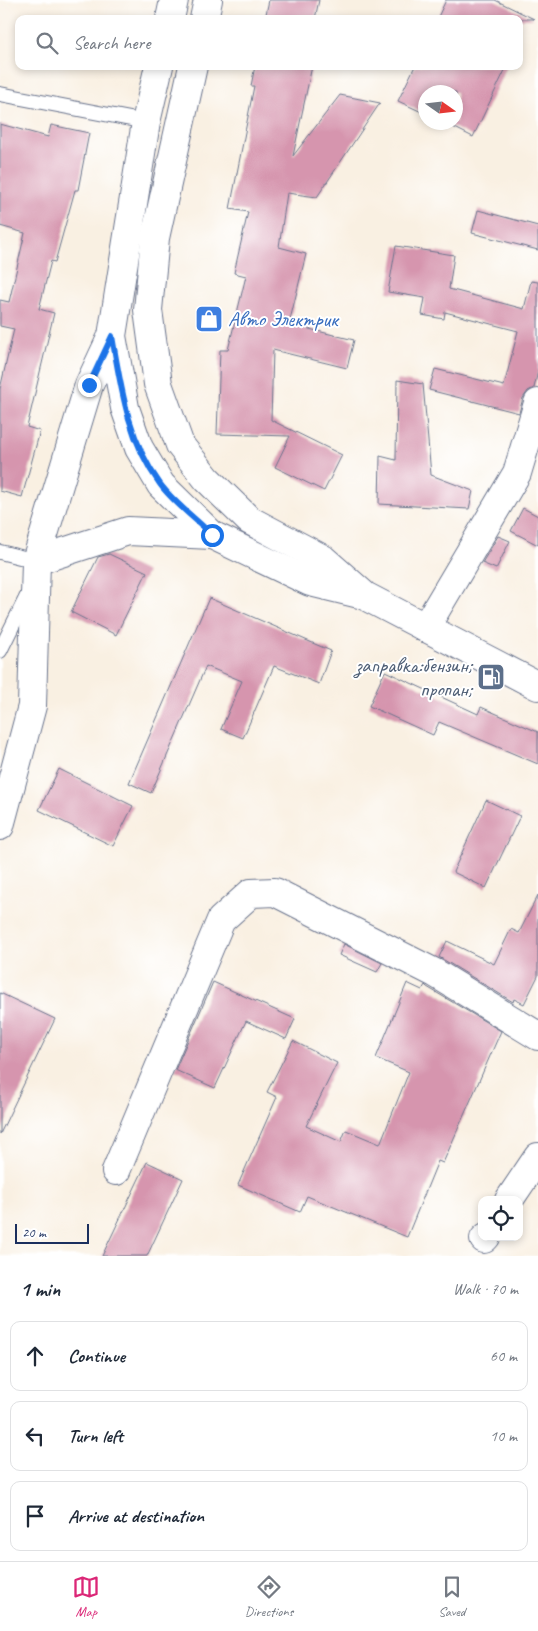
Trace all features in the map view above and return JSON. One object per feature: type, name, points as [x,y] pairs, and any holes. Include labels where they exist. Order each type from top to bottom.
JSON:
[{"type":"street","points":[[171,15],[174,0]]},
{"type":"street","points":[[205,15],[208,0]]},
{"type":"street","points":[[0,826],[32,706],[36,562],[89,385],[112,336],[146,122],[158,70]]},
{"type":"street","points":[[192,70],[155,238],[148,310],[158,384],[180,445],[207,479],[249,520],[323,559],[365,596]]},
{"type":"street","points":[[112,336],[124,408],[139,448],[161,485],[212,535],[310,582],[365,596],[538,686]]},
{"type":"street","points":[[426,628],[517,473],[538,403]]},
{"type":"street","points":[[36,562],[128,531],[212,535]]},
{"type":"street","points":[[116,1171],[221,920],[251,892],[275,892],[435,974],[538,1036]]},
{"type":"street","points":[[513,1196],[538,1157]]},
{"type":"lane","points":[[0,94],[146,122]]},
{"type":"lane","points":[[0,552],[36,562],[35,580],[0,651]]},
{"type":"building","points":[[269,0],[319,0],[316,15],[266,15]]},
{"type":"building","points":[[446,0],[495,0],[534,19],[523,19],[523,15],[439,15]]},
{"type":"building","points":[[254,70],[311,70],[293,156],[340,95],[380,103],[317,197],[287,193],[279,247],[306,254],[289,324],[354,340],[347,368],[273,350],[271,420],[342,455],[324,491],[275,467],[290,436],[217,434],[220,350],[228,350],[246,276],[234,273],[248,212],[230,209],[254,86],[251,86]]},
{"type":"building","points":[[413,70],[505,70],[473,137],[459,130],[463,130],[463,85],[418,85],[418,110],[398,101]]},
{"type":"building","points":[[0,124],[48,137],[51,125],[89,133],[78,190],[75,190],[55,262],[51,261],[39,309],[54,313],[27,427],[40,431],[22,497],[0,491],[0,389],[14,329],[0,326],[0,300],[9,302],[25,233],[0,226]]},
{"type":"building","points":[[478,210],[538,226],[538,250],[472,233]]},
{"type":"building","points":[[396,246],[454,255],[449,289],[524,309],[531,281],[538,282],[538,371],[534,388],[528,391],[523,398],[519,413],[429,390],[435,369],[504,386],[518,331],[445,312],[444,319],[422,315],[425,298],[388,292]]},
{"type":"building","points":[[397,380],[423,384],[431,475],[473,491],[469,509],[379,504],[380,456],[396,460]]},
{"type":"building","points":[[523,508],[538,516],[538,545],[511,531]]},
{"type":"building","points":[[498,536],[510,541],[496,569],[482,563]]},
{"type":"building","points":[[109,554],[147,572],[116,635],[71,612],[98,557]]},
{"type":"building","points":[[209,598],[331,651],[319,684],[274,666],[243,738],[221,729],[242,681],[206,666],[151,793],[129,783]]},
{"type":"building","points":[[385,671],[478,714],[481,707],[538,732],[538,764],[439,722],[433,735],[369,706]]},
{"type":"building","points":[[59,769],[133,806],[113,846],[39,810]]},
{"type":"building","points":[[486,800],[520,816],[486,888],[453,872]]},
{"type":"building","points":[[538,895],[538,976],[524,1004],[514,999],[513,1002],[439,957],[447,941],[494,964],[511,929],[519,933]]},
{"type":"building","points":[[344,944],[382,963],[377,972],[339,955]]},
{"type":"building","points":[[213,982],[295,1019],[286,1039],[246,1021],[215,1088],[175,1070]]},
{"type":"building","points":[[407,983],[422,990],[425,985],[501,1031],[443,1163],[438,1161],[407,1237],[307,1196],[300,1212],[238,1185],[277,1097],[267,1092],[293,1041],[337,1063],[306,1126],[341,1142],[346,1130],[380,1144],[409,1072],[376,1058]]},
{"type":"building","points":[[0,993],[55,1019],[0,1134]]},
{"type":"building","points":[[147,1162],[183,1179],[147,1256],[102,1256]]},
{"type":"place","name":"Авто Электрик","points":[[209,319]]},
{"type":"place","name":"заправка:бензин; пропан;","points":[[491,677]]},
{"type":"route","points":[[89,385],[112,336],[124,408],[139,448],[161,485],[212,535]]}]
